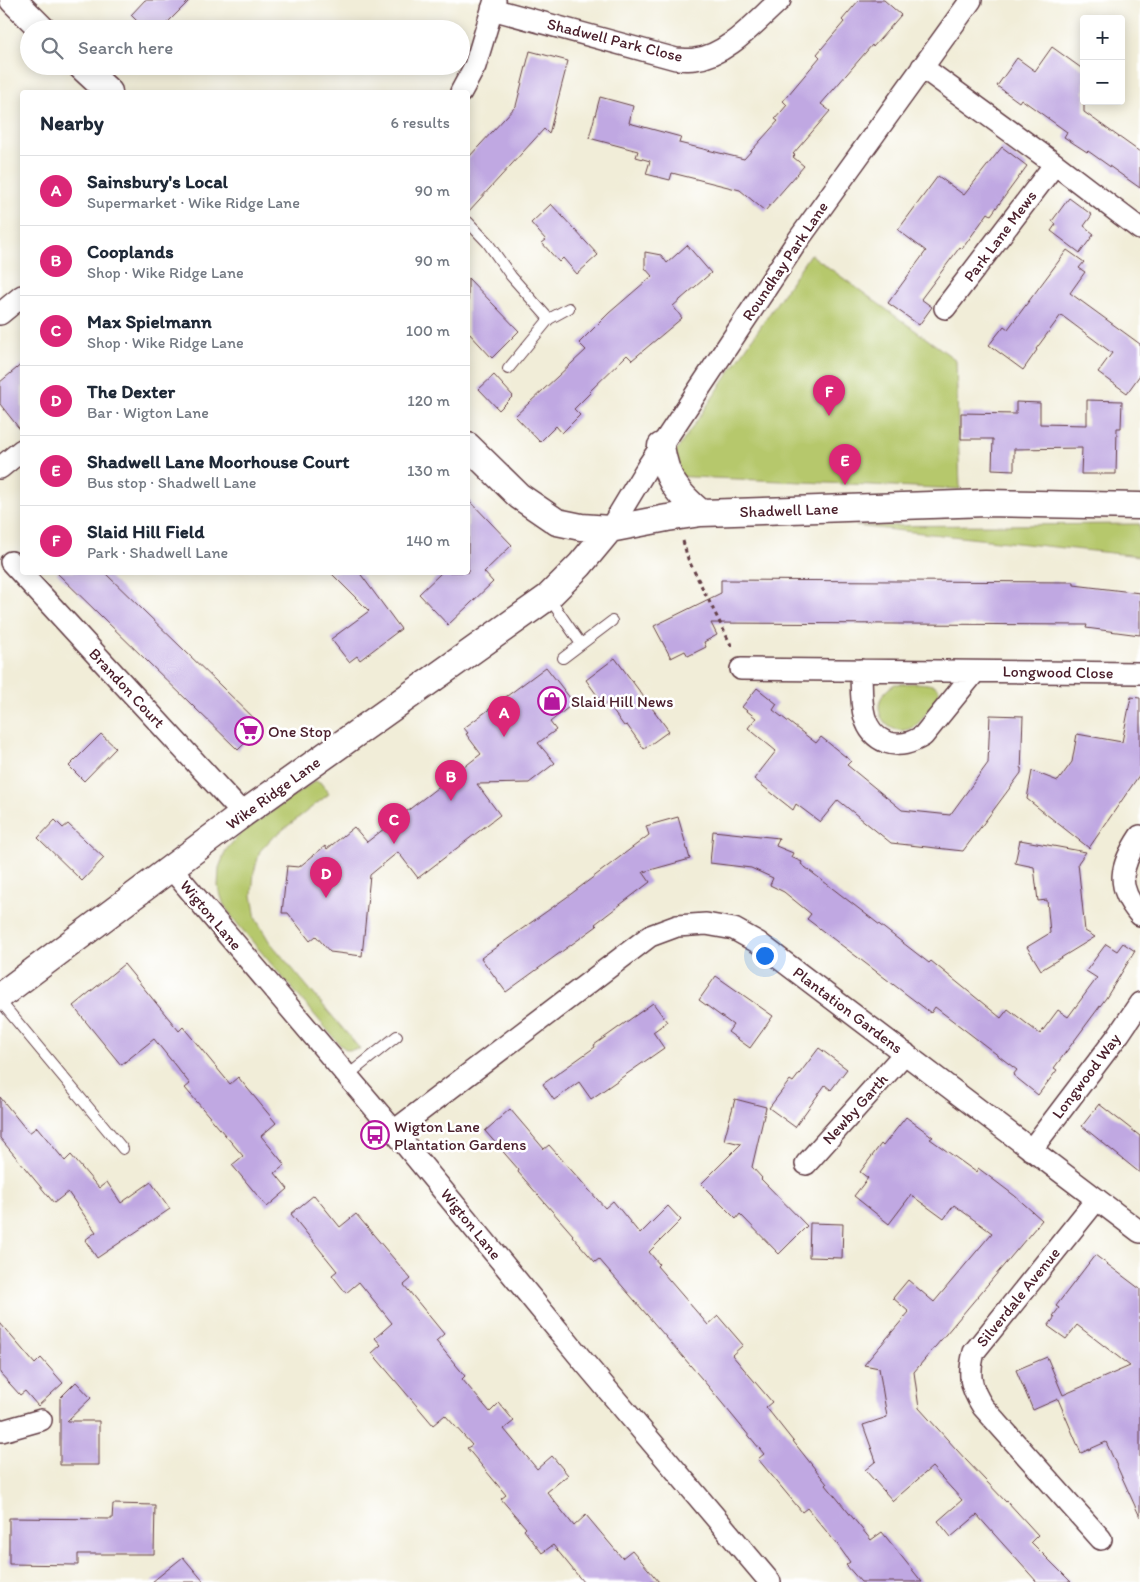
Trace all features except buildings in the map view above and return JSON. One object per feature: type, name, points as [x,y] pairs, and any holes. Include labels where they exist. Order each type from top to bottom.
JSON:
[{"type":"street","points":[[13,0],[33,20]]},
{"type":"street","name":"Shadwell Park Close","points":[[494,4],[676,59],[696,59],[715,54],[732,43],[780,0]]},
{"type":"street","name":"Roundhay Park Lane","points":[[610,528],[661,446],[796,243],[971,0]]},
{"type":"street","points":[[462,90],[475,66],[494,4]]},
{"type":"street","points":[[922,67],[1056,164],[1140,229]]},
{"type":"street","points":[[91,75],[107,90]]},
{"type":"street","name":"Park Lane Mews","points":[[945,308],[1056,164]]},
{"type":"street","points":[[0,314],[20,298]]},
{"type":"street","points":[[661,446],[663,460],[670,479],[681,496],[689,515]]},
{"type":"street","name":"Shadwell Lane","points":[[470,448],[519,496],[557,522],[581,527],[610,528],[689,515],[986,503],[1140,506]]},
{"type":"street","points":[[0,468],[20,452]]},
{"type":"street","name":"Wike Ridge Lane","points":[[0,996],[243,814],[548,597],[580,565],[610,528]]},
{"type":"street","name":"Brandon Court","points":[[11,562],[20,572]]},
{"type":"street","name":"Brandon Court","points":[[23,575],[243,814]]},
{"type":"street","name":"Longwood Close","points":[[741,669],[1140,673]]},
{"type":"street","points":[[860,670],[863,713],[866,724],[872,733],[881,740],[903,745],[914,742],[923,736],[975,672]]},
{"type":"street","points":[[1140,836],[1128,855],[1123,871],[1124,888],[1131,904],[1140,915]]},
{"type":"street","name":"Wigton Lane","points":[[171,868],[348,1076],[584,1362],[770,1582]]},
{"type":"street","name":"Plantation Gardens","points":[[394,1131],[650,936],[677,926],[706,924],[734,929],[759,943],[1140,1232]]},
{"type":"street","name":"Longwood Way","points":[[1031,1150],[1119,1034],[1140,1002]]},
{"type":"street","name":"Newby Garth","points":[[806,1164],[905,1053]]},
{"type":"street","name":"Silverdale Avenue","points":[[1097,1200],[974,1352],[970,1366],[970,1381],[975,1395],[983,1407],[1101,1539]]},
{"type":"street","points":[[1,1432],[40,1420]]},
{"type":"lane","points":[[470,224],[487,242],[511,276],[549,318]]},
{"type":"lane","points":[[508,369],[549,318],[568,308]]},
{"type":"lane","points":[[548,597],[581,644]]},
{"type":"lane","points":[[562,658],[612,621]]},
{"type":"lane","points":[[0,1001],[123,1150]]},
{"type":"lane","points":[[348,1076],[397,1036]]},
{"type":"path","points":[[689,515],[688,559],[741,669]]},
{"type":"green space","points":[[810,254],[956,360],[960,489],[669,476],[662,472]]},
{"type":"green space","points":[[1140,524],[1140,556],[856,526]]},
{"type":"green space","points":[[915,683],[931,685],[937,687],[939,692],[936,702],[920,721],[906,730],[897,730],[889,726],[883,720],[879,711],[880,702],[885,692],[895,684]]},
{"type":"green space","points":[[315,781],[320,782],[329,794],[271,839],[260,851],[254,872],[252,895],[256,919],[269,941],[360,1049],[347,1050],[340,1045],[235,921],[224,905],[218,887],[219,868],[226,850],[239,835]]},
{"type":"place","name":"Slaid Hill Field","points":[[829,416]]},
{"type":"place","name":"Shadwell Lane Moorhouse Court","points":[[845,485]]},
{"type":"place","name":"Slaid Hill News","points":[[552,701]]},
{"type":"place","name":"One Stop","points":[[249,731]]},
{"type":"place","name":"Sainsbury's Local","points":[[504,737]]},
{"type":"place","name":"Cooplands","points":[[451,801]]},
{"type":"place","name":"Max Spielmann","points":[[394,844]]},
{"type":"place","name":"The Dexter","points":[[326,898]]},
{"type":"place","name":"Wigton Lane Plantation Gardens","points":[[375,1135]]}]
